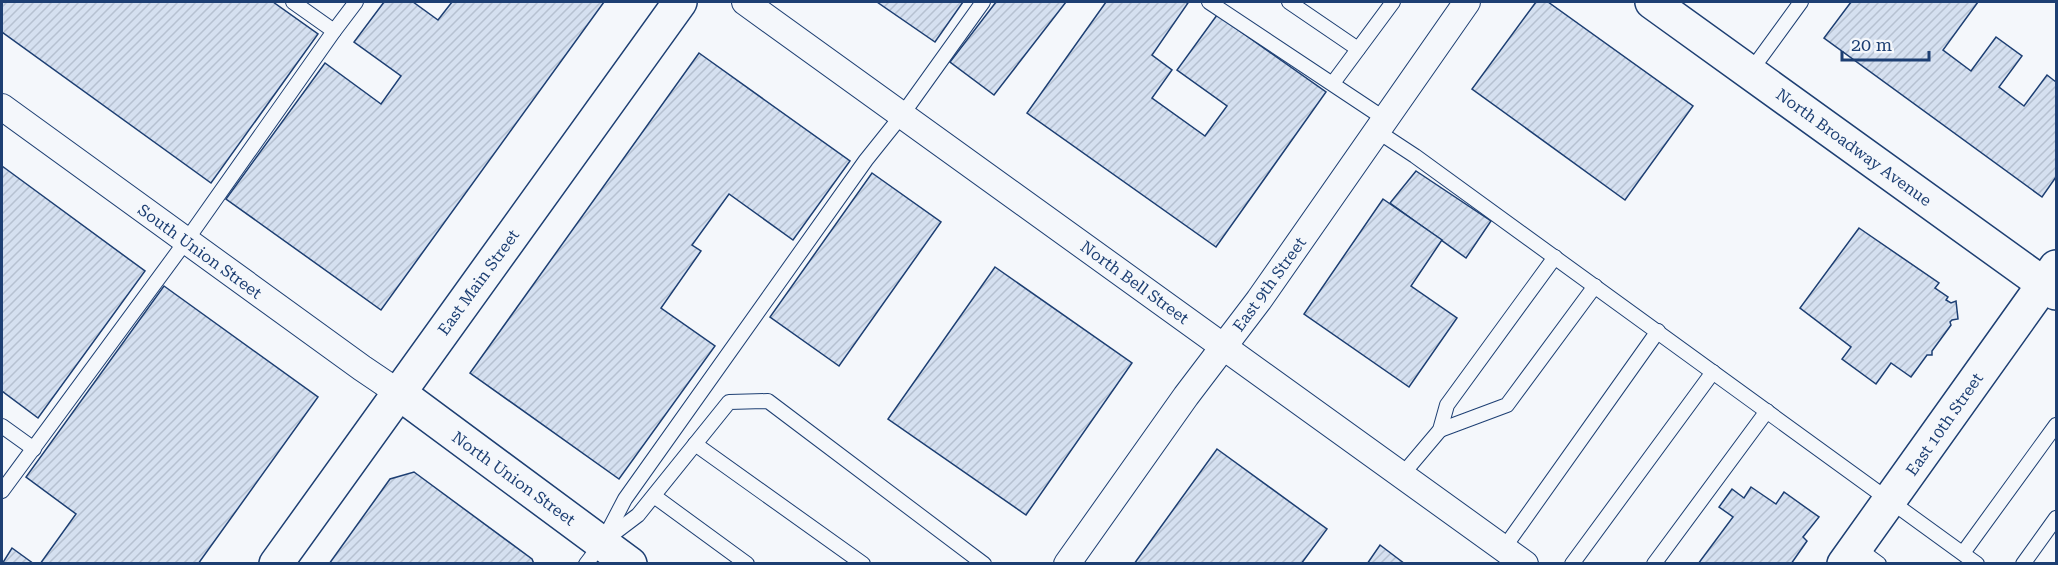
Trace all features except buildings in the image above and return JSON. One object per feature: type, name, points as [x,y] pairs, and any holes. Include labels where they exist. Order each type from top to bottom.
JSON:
[{"type":"street","name":"East Main Street","points":[[276,564],[680,2]]},
{"type":"street","name":"North Bell Street","points":[[745,2],[1525,564]]},
{"type":"street","name":"East 9th Street","points":[[1067,564],[1259,300],[1467,2]]},
{"type":"street","name":"North Broadway Avenue","points":[[1652,2],[2052,281]]},
{"type":"street","name":"South Union Street","points":[[3,112],[399,393]]},
{"type":"street","name":"East 10th Street","points":[[1860,558],[1889,501],[2052,281]]},
{"type":"street","name":"North Union Street","points":[[399,393],[594,553],[630,564]]},
{"type":"lane","points":[[293,2],[334,31]]},
{"type":"lane","points":[[2,491],[186,241],[356,2]]},
{"type":"lane","points":[[594,553],[625,499],[866,160],[902,115],[983,2]]},
{"type":"lane","points":[[1209,2],[1333,83],[1415,156],[1977,564]]},
{"type":"lane","points":[[1289,2],[1358,49]]},
{"type":"lane","points":[[1333,83],[1393,2]]},
{"type":"lane","points":[[1750,72],[1801,2]]},
{"type":"lane","points":[[1402,475],[1440,430],[1448,405],[1555,257]]},
{"type":"lane","points":[[1440,430],[1507,405],[1595,286]]},
{"type":"lane","points":[[1504,548],[1658,332]]},
{"type":"lane","points":[[1572,564],[1713,372]]},
{"type":"lane","points":[[594,553],[639,515],[729,402],[768,401],[984,564]]},
{"type":"lane","points":[[1654,564],[1767,411]]},
{"type":"lane","points":[[1963,553],[2056,425]]},
{"type":"lane","points":[[2,426],[34,449]]},
{"type":"lane","points":[[695,444],[863,564]]},
{"type":"lane","points":[[654,496],[747,564]]},
{"type":"lane","points":[[2023,564],[2056,518]]}]
